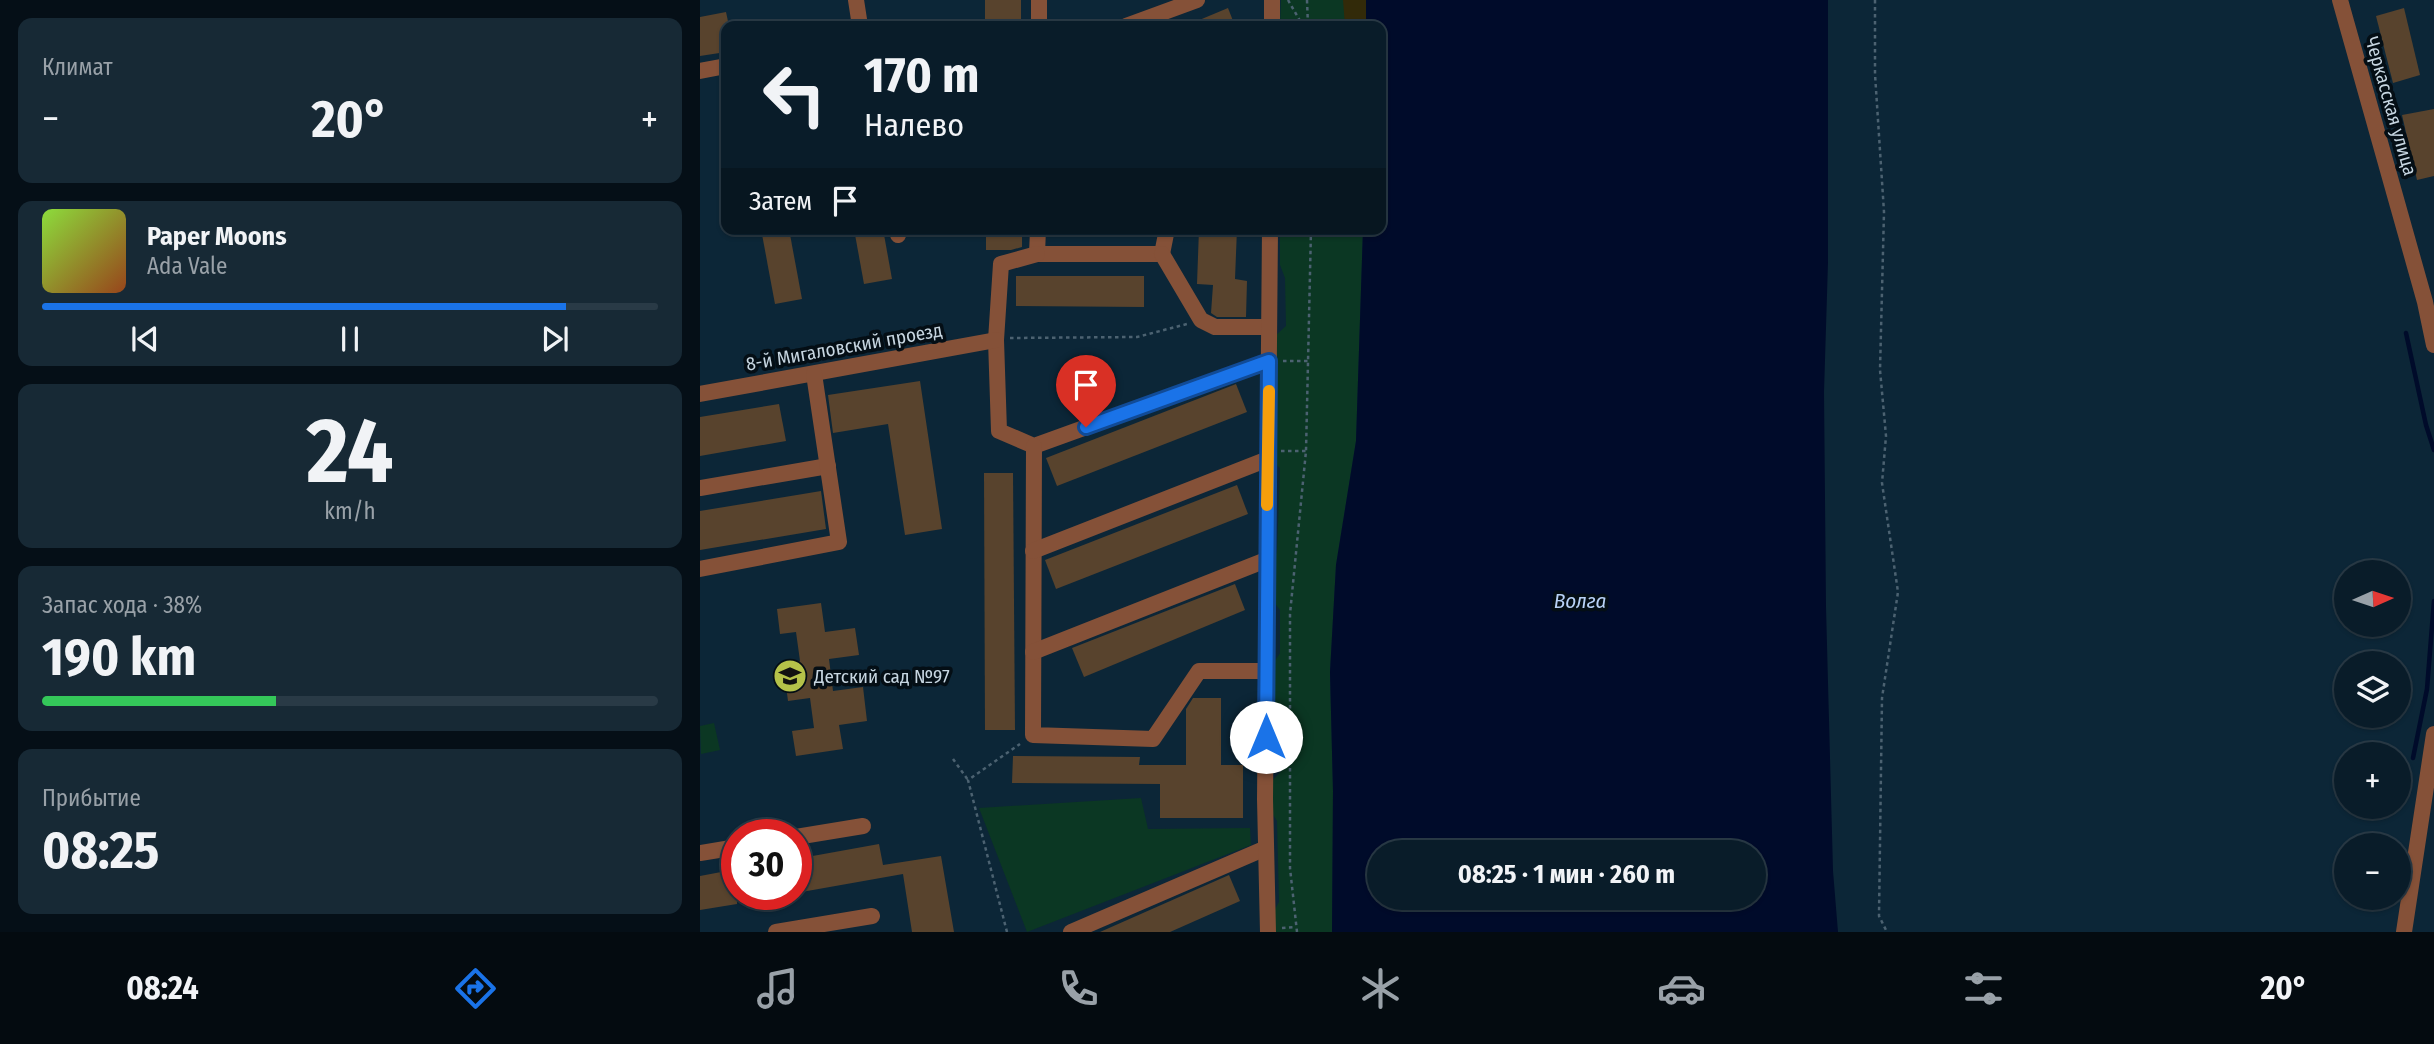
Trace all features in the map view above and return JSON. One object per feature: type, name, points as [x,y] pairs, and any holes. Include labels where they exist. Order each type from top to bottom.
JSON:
[{"type":"street","points":[[856,0],[859,21]]},
{"type":"street","points":[[1039,0],[1039,21]]},
{"type":"street","points":[[1140,21],[1197,0]]},
{"type":"street","points":[[1272,0],[1272,21]]},
{"type":"street","name":"Черкасская улица","points":[[2340,0],[2425,302],[2434,345]]},
{"type":"street","points":[[700,71],[721,67]]},
{"type":"street","points":[[1037,254],[1038,235]]},
{"type":"street","points":[[1166,235],[1162,254],[1202,320],[1215,327],[1269,327]]},
{"type":"street","points":[[1268,932],[1266,560],[1270,235]]},
{"type":"street","points":[[1162,254],[1037,254],[1002,264],[996,340],[999,432],[1034,446],[1269,361]]},
{"type":"street","name":"8-й Мигаловский проезд","points":[[700,394],[996,340]]},
{"type":"street","points":[[700,569],[839,542],[814,374]]},
{"type":"street","points":[[1034,446],[1033,735],[1153,739],[1199,671],[1266,671]]},
{"type":"street","points":[[1033,551],[1268,459]]},
{"type":"street","points":[[700,488],[828,466]]},
{"type":"street","points":[[1033,652],[1266,560]]},
{"type":"street","points":[[2404,932],[2434,734]]},
{"type":"street","points":[[812,834],[863,826]]},
{"type":"street","points":[[1071,932],[1266,848]]},
{"type":"street","points":[[700,853],[721,850]]},
{"type":"street","points":[[776,932],[872,916]]},
{"type":"path","points":[[1288,0],[1300,21]]},
{"type":"path","points":[[1307,0],[1308,21]]},
{"type":"path","points":[[1875,0],[1875,74],[1884,212],[1880,370],[1886,436],[1882,483],[1898,592],[1882,698],[1879,916],[1887,932]]},
{"type":"path","points":[[1297,932],[1290,868],[1290,614],[1306,452],[1311,235]]},
{"type":"path","points":[[996,340],[1137,337],[1202,320]]},
{"type":"path","points":[[1292,361],[1308,361]]},
{"type":"path","points":[[1291,451],[1306,452]]},
{"type":"path","points":[[968,780],[1033,735]]},
{"type":"path","points":[[953,759],[968,780],[1007,932]]},
{"type":"green space","points":[[1281,0],[1366,0],[1366,21],[1280,21]]},
{"type":"green space","points":[[1280,235],[1363,235],[1356,441],[1336,565],[1330,672],[1332,932],[1274,932],[1273,913],[1279,902],[1277,821],[1270,810],[1270,783],[1285,767],[1285,723],[1271,713],[1273,664],[1280,653],[1280,610],[1271,598],[1272,565],[1277,551],[1280,468],[1273,462],[1275,336],[1286,326],[1285,278],[1280,265]]},
{"type":"green space","points":[[714,723],[720,750],[701,754],[700,726]]},
{"type":"green space","points":[[1141,798],[1148,829],[1250,828],[1251,845],[1027,932],[979,808]]},
{"type":"sand","points":[[1343,0],[1366,0],[1366,21],[1345,21]]},
{"type":"water","name":"Волга","points":[[1366,0],[1828,0],[1828,262],[1824,392],[1826,607],[1833,871],[1838,932],[1332,932],[1330,672],[1336,565],[1356,441],[1363,235],[1386,235],[1386,21],[1366,21]]},
{"type":"building","points":[[985,0],[1021,0],[1021,21],[985,21]]},
{"type":"building","points":[[1228,8],[1233,21],[1197,21]]},
{"type":"building","points":[[2404,8],[2420,75],[2393,83],[2376,16]]},
{"type":"building","points":[[726,12],[728,21],[721,21],[721,53],[700,56],[700,17]]},
{"type":"building","points":[[2434,109],[2434,176],[2417,180],[2402,115]]},
{"type":"building","points":[[762,235],[790,235],[802,299],[775,304]]},
{"type":"building","points":[[855,235],[884,235],[892,279],[864,284]]},
{"type":"building","points":[[986,235],[1022,235],[1022,247],[986,250]]},
{"type":"building","points":[[1199,235],[1237,235],[1235,279],[1247,281],[1246,317],[1217,317],[1211,313],[1213,285],[1197,284]]},
{"type":"building","points":[[1016,276],[1144,276],[1144,307],[1016,306]]},
{"type":"building","points":[[920,381],[942,529],[905,535],[888,424],[833,433],[828,395]]},
{"type":"building","points":[[1236,384],[1247,412],[1057,486],[1046,458]]},
{"type":"building","points":[[779,404],[786,441],[700,456],[700,417]]},
{"type":"building","points":[[984,473],[1013,473],[1015,730],[985,730]]},
{"type":"building","points":[[1237,485],[1248,514],[1056,589],[1045,560]]},
{"type":"building","points":[[821,491],[826,529],[700,550],[700,511]]},
{"type":"building","points":[[1235,584],[1245,610],[1084,677],[1072,648]]},
{"type":"building","points":[[821,603],[825,632],[855,628],[859,655],[829,659],[833,691],[863,687],[867,721],[839,725],[843,749],[796,756],[792,731],[814,728],[810,698],[788,701],[783,663],[800,661],[796,632],[780,634],[777,609]]},
{"type":"building","points":[[1193,698],[1221,698],[1221,765],[1243,765],[1243,818],[1160,818],[1160,784],[1012,783],[1013,756],[1140,757],[1139,765],[1186,765],[1186,709]]},
{"type":"building","points":[[879,844],[883,865],[941,856],[954,932],[912,932],[903,874],[812,890],[812,856]]},
{"type":"building","points":[[721,872],[721,907],[700,910],[700,876]]},
{"type":"building","points":[[1229,875],[1240,901],[1170,932],[1100,932]]},
{"type":"waterway","points":[[2406,333],[2434,450]]},
{"type":"waterway","points":[[2413,758],[2427,689],[2434,601]]},
{"type":"slow traffic","points":[[1267,505],[1269,391]]},
{"type":"place","name":"Детский сад №97","points":[[790,676]]},
{"type":"route","points":[[1086,427],[1269,361],[1266,737]]}]
